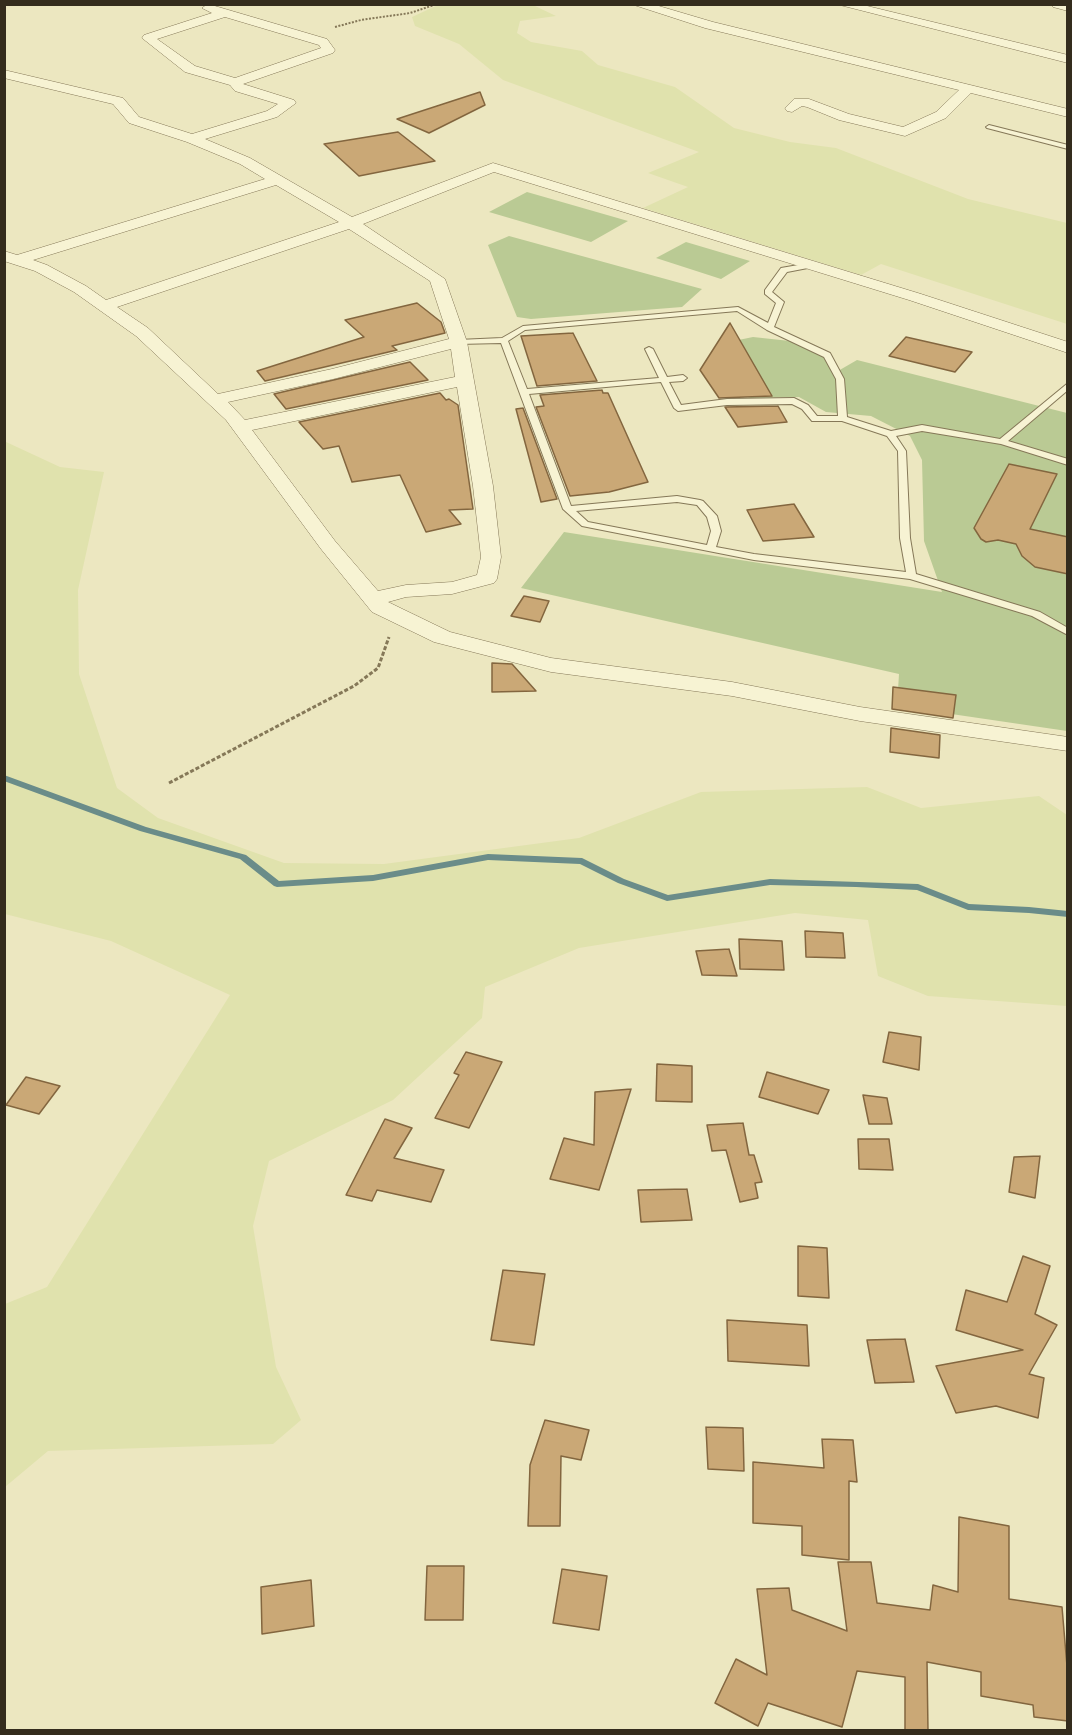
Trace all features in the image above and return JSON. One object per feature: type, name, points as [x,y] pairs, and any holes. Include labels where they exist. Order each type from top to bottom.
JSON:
[{"type":"street","points":[[196,4],[323,42],[329,50],[235,82]]},
{"type":"street","points":[[842,4],[1068,59]]},
{"type":"street","points":[[1057,4],[1068,8]]},
{"type":"street","points":[[637,12],[709,25],[1068,113]]},
{"type":"street","points":[[192,139],[272,114],[289,103],[240,88],[235,82],[190,69],[148,38],[224,13]]},
{"type":"street","points":[[4,74],[118,101],[134,120],[245,160],[351,223],[437,279],[458,342],[483,486],[491,557],[487,579],[452,588],[406,591],[373,598]]},
{"type":"street","points":[[792,108],[799,102],[809,103],[844,117],[905,132],[941,115],[968,89]]},
{"type":"street","points":[[103,306],[351,223],[493,167],[915,297],[1068,348]]},
{"type":"street","points":[[11,258],[277,180]]},
{"type":"street","points":[[11,258],[41,268],[80,289],[142,332],[239,427],[328,545],[380,607],[442,638],[551,665],[732,689],[860,714],[1068,744]]},
{"type":"street","points":[[214,400],[333,374],[458,342]]},
{"type":"street","points":[[239,427],[465,380]]},
{"type":"lane","points":[[989,127],[1068,147]]},
{"type":"lane","points":[[770,328],[780,302],[768,292],[784,270],[810,265]]},
{"type":"lane","points":[[458,342],[504,340],[523,328],[738,309],[770,328],[827,355],[840,379],[843,418]]},
{"type":"lane","points":[[504,340],[568,510],[585,524],[754,557],[911,576],[1036,614],[1068,632]]},
{"type":"lane","points":[[649,349],[678,408],[728,402],[794,401],[805,407],[815,419],[843,418],[890,434],[922,428],[1002,442],[1068,462]]},
{"type":"lane","points":[[523,392],[683,378]]},
{"type":"lane","points":[[1002,442],[1068,385]]},
{"type":"lane","points":[[890,434],[902,451],[905,538],[911,576]]},
{"type":"lane","points":[[568,510],[677,499],[700,503],[712,516],[716,531],[710,549]]},
{"type":"path","points":[[318,41],[330,28],[361,20],[410,13],[437,4]]},
{"type":"path","points":[[169,783],[354,686],[378,668],[397,616]]},
{"type":"green space","points":[[440,4],[533,5],[556,16],[520,21],[517,33],[531,42],[582,51],[598,65],[675,87],[734,128],[790,142],[836,148],[968,199],[1067,223],[1067,324],[881,264],[861,275],[643,208],[688,187],[648,173],[699,152],[503,80],[459,44],[415,26],[412,17]]},
{"type":"green space","points":[[527,192],[628,221],[591,242],[489,212]]},
{"type":"green space","points":[[509,236],[702,289],[682,307],[531,319],[517,317],[488,245]]},
{"type":"green space","points":[[686,242],[750,261],[721,279],[656,258]]},
{"type":"green space","points":[[753,337],[799,342],[829,357],[838,371],[857,360],[1067,413],[1067,731],[897,706],[899,674],[521,588],[564,532],[942,592],[924,541],[922,460],[910,436],[871,416],[826,412],[799,397],[751,398],[727,392],[719,344]]},
{"type":"green space","points":[[4,441],[60,467],[104,472],[78,590],[79,674],[117,788],[158,818],[284,863],[384,864],[579,838],[701,792],[867,787],[921,808],[1039,796],[1067,815],[1067,1006],[928,996],[878,976],[868,920],[795,913],[579,948],[485,987],[482,1018],[393,1100],[269,1161],[253,1226],[276,1367],[301,1420],[273,1444],[48,1451],[5,1487],[5,1304],[47,1287],[230,995],[111,941],[5,914]]},
{"type":"building","points":[[480,92],[485,105],[429,133],[397,119]]},
{"type":"building","points":[[398,132],[435,161],[359,176],[324,144]]},
{"type":"building","points":[[417,303],[441,322],[445,333],[392,346],[397,350],[265,381],[257,371],[364,337],[345,320]]},
{"type":"building","points":[[730,323],[772,396],[719,398],[700,370]]},
{"type":"building","points":[[573,333],[597,381],[537,386],[521,336]]},
{"type":"building","points":[[906,337],[972,352],[955,372],[889,356]]},
{"type":"building","points":[[410,362],[428,380],[286,409],[274,394]]},
{"type":"building","points":[[602,390],[603,393],[608,393],[648,482],[609,492],[570,496],[536,407],[544,406],[540,395]]},
{"type":"building","points":[[440,393],[446,400],[449,399],[458,405],[473,509],[449,510],[461,524],[426,532],[400,475],[352,482],[339,446],[323,449],[299,422]]},
{"type":"building","points":[[778,406],[787,422],[738,427],[725,407]]},
{"type":"building","points":[[523,408],[557,499],[541,502],[516,409]]},
{"type":"building","points":[[1009,464],[1057,474],[1030,529],[1068,537],[1068,574],[1035,567],[1022,556],[1016,544],[998,540],[986,542],[981,539],[974,528]]},
{"type":"building","points":[[794,504],[814,537],[763,541],[747,510]]},
{"type":"building","points":[[524,596],[549,601],[540,622],[511,616]]},
{"type":"building","points":[[492,663],[512,664],[536,691],[492,692]]},
{"type":"building","points":[[893,687],[956,695],[953,718],[892,709]]},
{"type":"building","points":[[891,728],[940,735],[939,758],[890,752]]},
{"type":"building","points":[[805,931],[843,933],[845,958],[806,957]]},
{"type":"building","points":[[739,939],[782,941],[784,970],[740,969]]},
{"type":"building","points":[[729,949],[737,976],[702,975],[696,951]]},
{"type":"building","points":[[889,1032],[921,1037],[919,1070],[883,1062]]},
{"type":"building","points":[[466,1052],[502,1062],[469,1128],[435,1118],[459,1075],[454,1073]]},
{"type":"building","points":[[657,1064],[692,1066],[692,1102],[656,1101]]},
{"type":"building","points":[[767,1072],[829,1090],[818,1114],[759,1097]]},
{"type":"building","points":[[26,1077],[60,1086],[39,1114],[6,1105]]},
{"type":"building","points":[[631,1089],[599,1190],[550,1179],[564,1138],[594,1145],[595,1092]]},
{"type":"building","points":[[863,1095],[887,1098],[892,1124],[869,1124]]},
{"type":"building","points":[[385,1119],[412,1128],[394,1158],[444,1170],[431,1202],[377,1190],[372,1201],[346,1195]]},
{"type":"building","points":[[743,1123],[749,1155],[754,1155],[762,1182],[755,1183],[758,1198],[740,1202],[726,1150],[712,1151],[707,1125]]},
{"type":"building","points":[[858,1139],[889,1139],[893,1170],[859,1169]]},
{"type":"building","points":[[1040,1156],[1035,1198],[1009,1192],[1014,1157]]},
{"type":"building","points":[[687,1189],[692,1220],[641,1222],[638,1190]]},
{"type":"building","points":[[798,1246],[827,1248],[829,1298],[798,1296]]},
{"type":"building","points":[[1023,1256],[1050,1266],[1035,1314],[1057,1325],[1029,1374],[1044,1378],[1038,1418],[996,1406],[956,1413],[936,1366],[1023,1350],[956,1330],[966,1290],[1007,1302]]},
{"type":"building","points":[[503,1270],[545,1274],[534,1345],[491,1340]]},
{"type":"building","points":[[727,1320],[807,1325],[809,1366],[728,1361]]},
{"type":"building","points":[[905,1339],[914,1382],[875,1383],[867,1340]]},
{"type":"building","points":[[545,1420],[589,1430],[581,1460],[561,1456],[560,1526],[528,1526],[530,1465]]},
{"type":"building","points":[[706,1427],[743,1428],[744,1471],[708,1469]]},
{"type":"building","points":[[822,1439],[853,1440],[857,1482],[849,1481],[849,1560],[802,1555],[802,1526],[753,1523],[753,1462],[824,1468]]},
{"type":"building","points":[[959,1517],[1009,1526],[1009,1599],[1062,1607],[1068,1678],[1068,1721],[1034,1717],[1033,1705],[981,1696],[981,1672],[927,1662],[928,1731],[905,1731],[905,1677],[857,1671],[842,1727],[768,1703],[758,1726],[715,1703],[736,1659],[767,1675],[757,1589],[789,1588],[792,1610],[847,1631],[838,1562],[871,1562],[877,1603],[930,1610],[933,1585],[958,1592]]},
{"type":"building","points":[[427,1566],[464,1566],[463,1620],[425,1620]]},
{"type":"building","points":[[562,1569],[607,1576],[599,1630],[553,1623]]},
{"type":"building","points":[[311,1580],[314,1626],[262,1634],[261,1587]]},
{"type":"waterway","points":[[4,778],[143,829],[243,857],[277,884],[373,878],[488,857],[582,861],[621,881],[667,898],[770,882],[856,884],[918,887],[968,907],[1068,914]]}]
